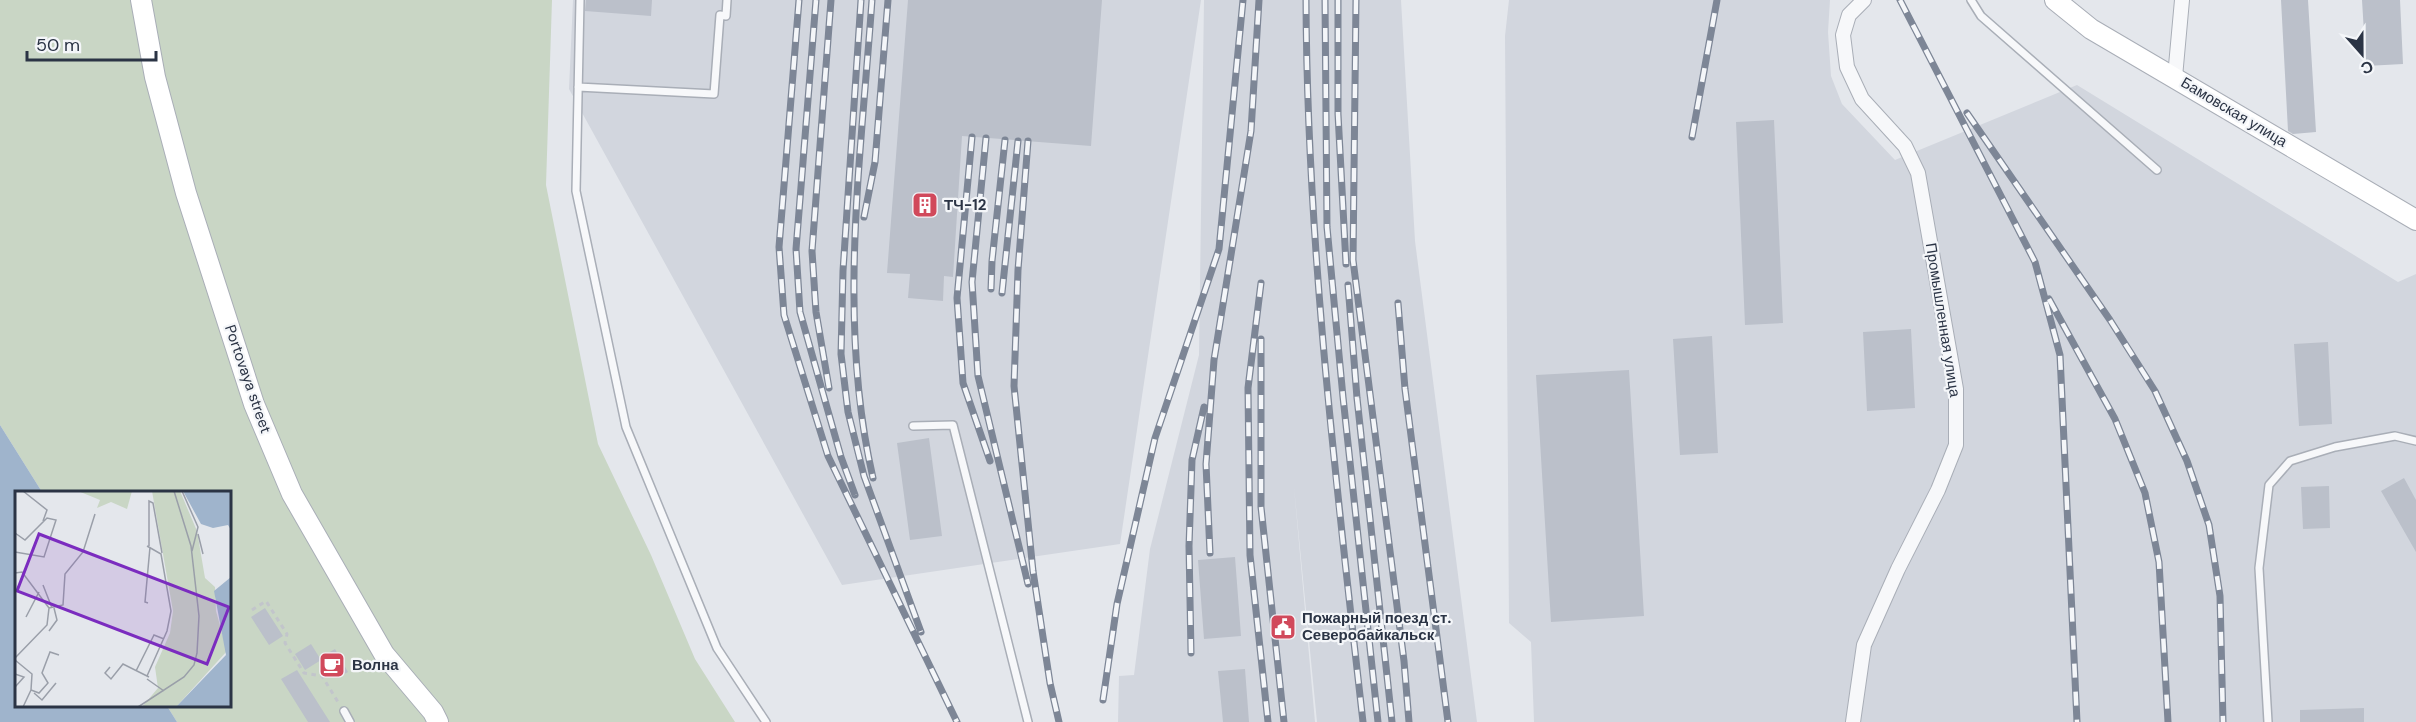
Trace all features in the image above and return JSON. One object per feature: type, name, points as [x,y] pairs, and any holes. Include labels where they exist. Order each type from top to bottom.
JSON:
[{"type":"main road","name":"Portovaya street","points":[[141,0],[155,77],[186,193],[254,404],[292,494],[384,654],[439,719]]},
{"type":"main road","name":"Бамовская улица","points":[[2055,0],[2091,29],[2416,220]]},
{"type":"street","name":"Промышленная улица","points":[[1852,722],[1863,645],[1938,490],[1956,445],[1956,389],[1918,173],[1905,146],[1862,99],[1847,67],[1843,35],[1849,15],[1864,0]]},
{"type":"street","points":[[2175,77],[2182,0]]},
{"type":"lane","points":[[580,0],[576,191],[626,427],[717,648],[766,722]]},
{"type":"lane","points":[[578,87],[714,94],[720,15],[726,16],[727,0]]},
{"type":"lane","points":[[1971,0],[1981,16],[2157,171]]},
{"type":"lane","points":[[913,426],[953,425],[1028,722]]},
{"type":"lane","points":[[2268,722],[2259,568],[2270,485],[2290,461],[2324,451],[2395,436],[2416,441]]},
{"type":"lane","points":[[344,711],[350,722]]},
{"type":"path","points":[[252,610],[266,601],[287,634],[285,643],[304,673],[322,676]]},
{"type":"path","points":[[324,664],[322,676],[344,711]]},
{"type":"shaded area","points":[[573,0],[1201,0],[1120,544],[842,585],[569,89]]},
{"type":"shaded area","points":[[1204,0],[1401,0],[1415,241],[1477,722],[1317,722],[1294,487],[1315,722],[1118,722],[1119,676],[1134,675],[1150,549],[1199,355]]},
{"type":"shaded area","points":[[1509,0],[1830,0],[1828,32],[1831,76],[1842,104],[1895,160],[2077,85],[2398,282],[2416,274],[2416,722],[1534,722],[1531,642],[1509,623],[1505,36]]},
{"type":"green space","points":[[0,0],[552,0],[546,185],[598,444],[651,555],[695,659],[735,722],[177,722],[168,707],[231,707],[231,491],[41,491],[0,425]]},
{"type":"water","points":[[0,425],[41,491],[15,491],[15,707],[168,707],[177,722],[0,722]]},
{"type":"building","points":[[586,0],[652,0],[651,16],[585,11]]},
{"type":"building","points":[[908,0],[1102,0],[1091,146],[962,136],[953,277],[944,276],[943,301],[908,298],[910,274],[887,273]]},
{"type":"building","points":[[2281,0],[2308,0],[2316,132],[2293,134],[2288,131]]},
{"type":"building","points":[[2362,0],[2400,0],[2403,64],[2366,66]]},
{"type":"building","points":[[1774,120],[1783,323],[1745,325],[1736,122]]},
{"type":"building","points":[[1911,329],[1915,408],[1867,411],[1863,332]]},
{"type":"building","points":[[1712,336],[1718,453],[1680,455],[1673,339]]},
{"type":"building","points":[[2328,342],[2332,424],[2299,426],[2294,344]]},
{"type":"building","points":[[1629,370],[1644,616],[1551,622],[1536,375]]},
{"type":"building","points":[[929,438],[942,536],[910,540],[897,443]]},
{"type":"building","points":[[2404,478],[2416,500],[2416,552],[2381,491]]},
{"type":"building","points":[[2329,486],[2330,528],[2303,529],[2301,487]]},
{"type":"building","points":[[1235,557],[1241,636],[1204,639],[1198,560]]},
{"type":"building","points":[[265,608],[283,636],[269,645],[251,617]]},
{"type":"building","points":[[311,644],[321,660],[305,670],[295,654]]},
{"type":"building","points":[[335,649],[348,672],[337,678],[323,656]]},
{"type":"building","points":[[1245,669],[1249,722],[1223,722],[1218,671]]},
{"type":"building","points":[[297,670],[330,722],[308,722],[281,679]]},
{"type":"building","points":[[2364,708],[2364,722],[2300,722],[2300,710]]},
{"type":"railway","points":[[799,0],[779,247],[784,315],[828,456],[957,722]]},
{"type":"railway","points":[[816,0],[796,249],[800,312],[841,457],[855,495]]},
{"type":"railway","points":[[829,388],[816,312],[812,251],[831,0]]},
{"type":"railway","points":[[861,0],[843,271],[841,354],[848,412],[864,476],[921,632]]},
{"type":"railway","points":[[872,0],[858,180],[854,300],[856,360],[862,419],[873,478]]},
{"type":"railway","points":[[864,217],[875,162],[888,0]]},
{"type":"railway","points":[[1103,700],[1117,604],[1155,438],[1219,249],[1243,0]]},
{"type":"railway","points":[[1210,553],[1206,464],[1214,360],[1251,131],[1259,0]]},
{"type":"railway","points":[[1306,0],[1317,272],[1333,452],[1363,722]]},
{"type":"railway","points":[[1325,0],[1327,227],[1378,722]]},
{"type":"railway","points":[[1338,0],[1338,114],[1346,264]]},
{"type":"railway","points":[[1356,0],[1353,260],[1404,661],[1409,722]]},
{"type":"railway","points":[[1692,137],[1717,0]]},
{"type":"railway","points":[[1900,0],[2035,262],[2060,355],[2077,722]]},
{"type":"railway","points":[[1967,113],[2110,320],[2155,391],[2187,461],[2209,525],[2220,596],[2223,722]]},
{"type":"railway","points":[[972,137],[957,298],[963,383],[990,461]]},
{"type":"railway","points":[[986,138],[972,282],[978,376],[1028,584]]},
{"type":"railway","points":[[991,289],[1005,140]]},
{"type":"railway","points":[[1002,293],[1018,141]]},
{"type":"railway","points":[[1028,141],[1018,270],[1014,386],[1033,571],[1050,683],[1059,722]]},
{"type":"railway","points":[[1261,283],[1248,388],[1250,555],[1268,722]]},
{"type":"railway","points":[[1348,285],[1357,398],[1392,722]]},
{"type":"railway","points":[[2049,299],[2115,419],[2145,493],[2159,562],[2168,722]]},
{"type":"railway","points":[[1398,303],[1405,389],[1448,722]]},
{"type":"railway","points":[[1261,339],[1261,507],[1284,722]]},
{"type":"railway","points":[[1191,653],[1189,546],[1192,460],[1204,407]]},
{"type":"place","name":"ТЧ-12","points":[[925,205]]},
{"type":"place","name":"Пожарный поезд ст. Северобайкальск","points":[[1283,627]]},
{"type":"place","name":"Волна","points":[[332,665]]}]
